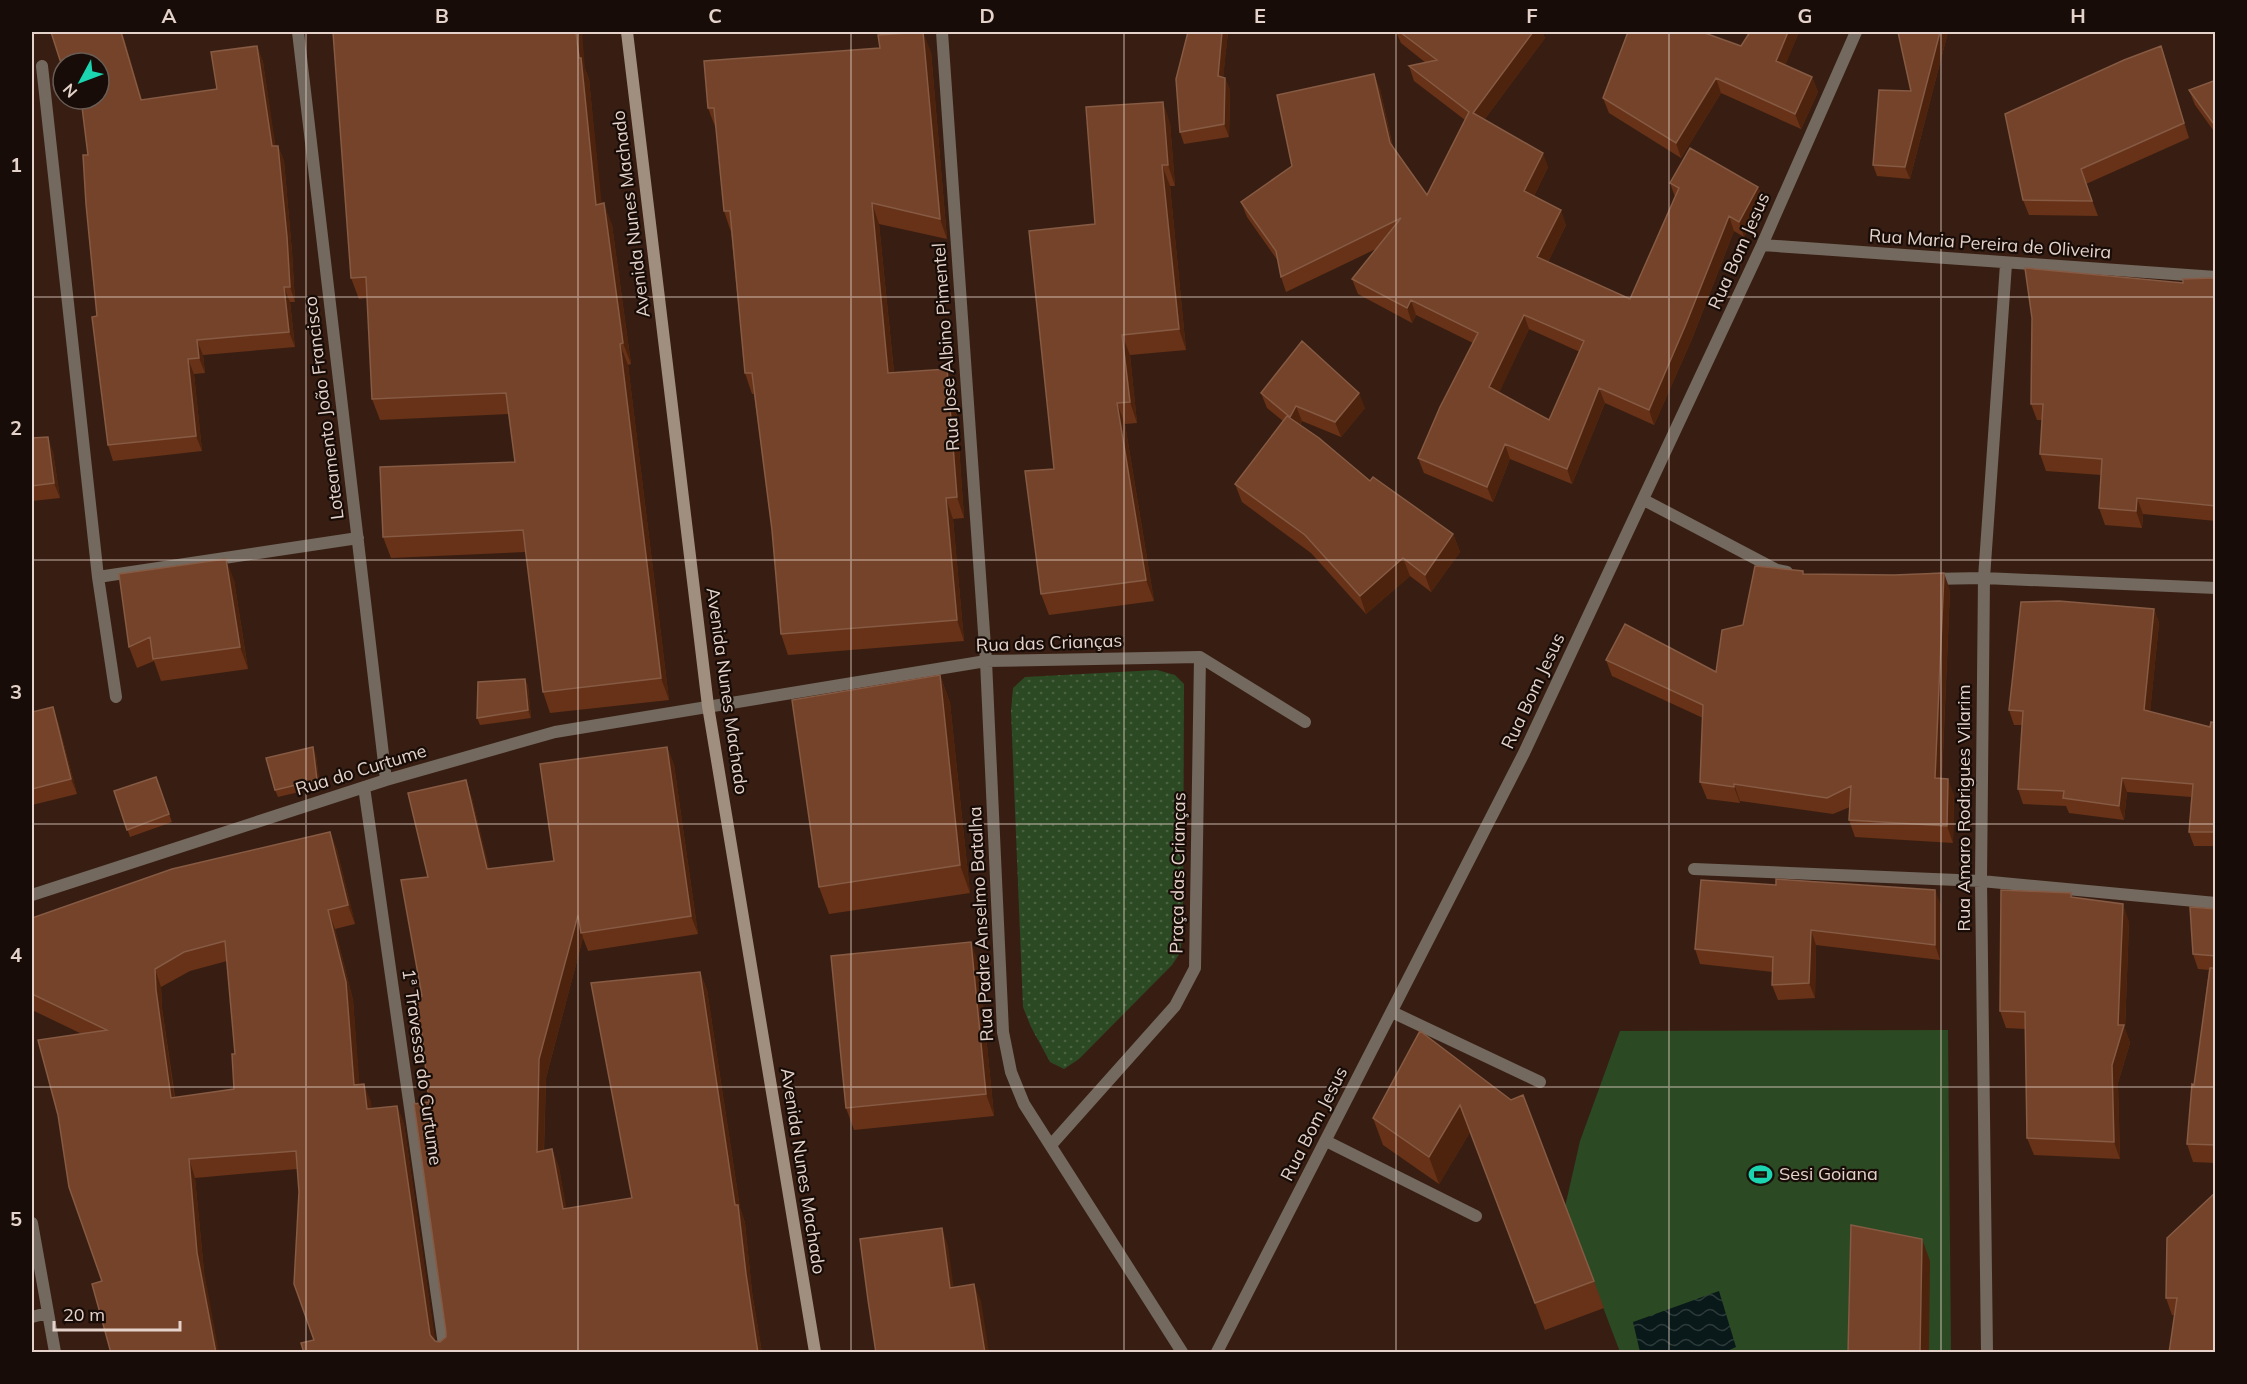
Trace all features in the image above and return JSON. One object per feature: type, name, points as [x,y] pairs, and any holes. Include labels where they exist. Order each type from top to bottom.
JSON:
[{"type":"street","name":"Loteamento João Francisco","points":[[298,32],[386,780]]},
{"type":"street","name":"Avenida Nunes Machado","points":[[627,32],[708,706],[815,1353]]},
{"type":"street","name":"Rua Jose Albino Pimentel","points":[[942,32],[986,661]]},
{"type":"street","name":"Rua Bom Jesus","points":[[1217,1353],[1524,753],[1762,245],[1856,32]]},
{"type":"street","points":[[42,66],[98,577],[117,698]]},
{"type":"street","name":"Rua Maria Pereira de Oliveira","points":[[1762,245],[2216,277]]},
{"type":"street","name":"Rua Amaro Rodrigues Vilarim","points":[[1987,1353],[1981,880],[1984,578],[2006,264]]},
{"type":"street","points":[[1644,500],[1777,570],[1796,574]]},
{"type":"street","points":[[98,577],[358,538]]},
{"type":"street","points":[[1916,579],[1984,578],[2216,588]]},
{"type":"street","points":[[1200,657],[1305,722]]},
{"type":"street","name":"Rua das Crianças","points":[[708,706],[986,661],[1200,657]]},
{"type":"street","name":"Praça das Crianças","points":[[1051,1145],[1174,1006],[1196,968],[1200,657]]},
{"type":"street","name":"Rua Padre Anselmo Batalha","points":[[986,661],[1003,1032],[1011,1072],[1024,1104],[1182,1353]]},
{"type":"street","name":"Rua do Curtume","points":[[32,895],[386,780],[555,732],[708,706]]},
{"type":"street","name":"1ª Travessa do Curtume","points":[[364,788],[445,1353]]},
{"type":"street","points":[[1694,869],[1981,880],[2216,903]]},
{"type":"street","points":[[1392,1012],[1540,1082]]},
{"type":"street","points":[[1326,1141],[1476,1216]]},
{"type":"street","points":[[32,1223],[55,1353]]},
{"type":"street","points":[[32,1317],[47,1313]]},
{"type":"green space","points":[[1157,670],[1175,675],[1184,684],[1183,932],[1180,953],[1172,965],[1079,1059],[1064,1069],[1050,1062],[1023,1007],[1011,711],[1013,688],[1025,677]]},
{"type":"green space","name":"Sesi Goiana","points":[[1948,1030],[1951,1352],[1620,1352],[1565,1207],[1580,1141],[1620,1031]]},
{"type":"water","points":[[1719,1291],[1736,1347],[1725,1352],[1640,1352],[1633,1322]]},
{"type":"building","points":[[51,32],[121,32],[141,100],[217,89],[211,52],[257,46],[272,146],[278,146],[290,287],[284,287],[289,332],[197,340],[199,358],[188,359],[196,436],[108,445],[92,317],[97,316],[86,204],[83,155],[88,155],[82,111],[111,111],[111,51],[57,51]]},
{"type":"building","points":[[333,32],[576,32],[579,58],[581,58],[596,205],[604,203],[623,343],[620,344],[661,678],[543,692],[523,530],[383,537],[380,467],[515,462],[506,393],[372,399],[366,277],[351,278]]},
{"type":"building","points":[[923,32],[940,219],[872,203],[888,373],[947,369],[957,497],[946,498],[957,620],[781,634],[772,530],[752,373],[745,373],[730,211],[724,211],[714,108],[708,108],[704,61],[880,48],[878,35]]},
{"type":"building","points":[[1188,32],[1222,32],[1218,76],[1225,78],[1224,124],[1180,132],[1176,79]]},
{"type":"building","points":[[1400,32],[1533,32],[1473,113],[1543,153],[1524,191],[1561,210],[1537,257],[1630,299],[1679,188],[1670,183],[1690,148],[1758,187],[1739,222],[1729,216],[1649,410],[1599,388],[1567,469],[1505,444],[1487,487],[1418,458],[1440,407],[1478,333],[1411,300],[1407,308],[1352,279],[1401,218],[1281,277],[1276,251],[1241,202],[1292,166],[1277,95],[1374,74],[1390,143],[1427,195],[1469,112],[1409,66],[1437,60]],"holes":[[[1524,315],[1584,341],[1549,420],[1489,387]]]},
{"type":"building","points":[[1628,32],[1702,32],[1741,46],[1750,32],[1788,32],[1776,61],[1812,77],[1795,114],[1716,78],[1676,143],[1603,98]]},
{"type":"building","points":[[1898,32],[1940,32],[1905,167],[1873,165],[1879,90],[1911,91]]},
{"type":"building","points":[[2161,46],[2184,123],[2081,169],[2092,201],[2023,200],[2005,114],[2124,60]]},
{"type":"building","points":[[2216,80],[2216,127],[2189,90]]},
{"type":"building","points":[[1163,102],[1168,165],[1162,165],[1179,329],[1122,335],[1130,402],[1117,403],[1146,580],[1041,594],[1025,471],[1054,469],[1029,231],[1095,224],[1086,107]]},
{"type":"building","points":[[2025,268],[2183,283],[2183,279],[2214,278],[2216,506],[2137,498],[2136,511],[2099,508],[2102,459],[2040,454],[2043,404],[2031,404],[2032,318]]},
{"type":"building","points":[[1302,341],[1359,393],[1335,422],[1296,406],[1290,417],[1261,393]]},
{"type":"building","points":[[1287,416],[1319,438],[1370,481],[1373,477],[1453,534],[1425,575],[1403,558],[1360,596],[1305,535],[1235,484]]},
{"type":"building","points":[[48,437],[54,483],[32,486],[32,438]]},
{"type":"building","points":[[226,559],[240,647],[153,659],[150,637],[129,647],[119,574]]},
{"type":"building","points":[[1755,566],[1803,571],[1803,574],[1944,573],[1935,778],[1948,779],[1947,826],[1849,820],[1851,786],[1827,798],[1734,784],[1734,787],[1700,782],[1703,705],[1606,660],[1625,624],[1716,672],[1722,630],[1743,625]]},
{"type":"building","points":[[2059,601],[2154,609],[2144,710],[2210,727],[2211,722],[2216,723],[2216,832],[2189,832],[2193,784],[2122,778],[2119,806],[2063,798],[2064,791],[2018,789],[2023,711],[2009,710],[2021,602]]},
{"type":"building","points":[[940,675],[960,865],[819,887],[792,700]]},
{"type":"building","points":[[525,679],[528,710],[477,718],[478,682]]},
{"type":"building","points":[[53,707],[71,779],[32,789],[32,712]]},
{"type":"building","points":[[313,747],[317,780],[275,790],[266,758]]},
{"type":"building","points":[[667,747],[691,916],[581,933],[578,915],[539,1059],[537,1152],[552,1149],[563,1209],[632,1198],[591,983],[700,972],[735,1205],[738,1205],[758,1353],[304,1353],[301,1343],[314,1340],[294,1284],[299,1192],[296,1151],[189,1159],[197,1253],[216,1353],[111,1353],[92,1284],[102,1281],[69,1187],[58,1115],[38,1040],[107,1030],[32,994],[32,918],[172,869],[330,832],[348,905],[328,910],[346,982],[354,1085],[364,1084],[367,1109],[397,1106],[430,1335],[435,1341],[440,1342],[446,1337],[446,1332],[414,1104],[429,1102],[422,1034],[415,998],[422,996],[401,880],[428,877],[408,793],[466,780],[487,869],[554,861],[540,764]],"holes":[[[225,941],[235,1054],[232,1054],[234,1089],[171,1098],[155,969],[184,952]]]},
{"type":"building","points":[[156,777],[169,814],[127,830],[114,791]]},
{"type":"building","points":[[1776,879],[1935,890],[1935,945],[1811,930],[1809,983],[1772,985],[1773,957],[1695,949],[1701,880],[1776,885]]},
{"type":"building","points":[[2001,890],[2071,893],[2071,897],[2123,904],[2118,1025],[2124,1025],[2112,1065],[2114,1142],[2027,1138],[2025,1012],[2000,1011]]},
{"type":"building","points":[[2190,907],[2216,909],[2216,956],[2193,954]]},
{"type":"building","points":[[971,942],[986,1094],[846,1108],[831,956]]},
{"type":"building","points":[[2210,968],[2216,968],[2216,1145],[2187,1144],[2192,1084],[2194,1085]]},
{"type":"building","points":[[1420,1031],[1511,1100],[1523,1095],[1594,1281],[1535,1303],[1460,1105],[1429,1157],[1373,1118]]},
{"type":"building","points":[[2216,1192],[2216,1353],[2169,1353],[2177,1298],[2166,1298],[2167,1238]]},
{"type":"building","points":[[1851,1225],[1922,1239],[1920,1353],[1848,1353]]},
{"type":"building","points":[[942,1228],[950,1288],[974,1284],[985,1353],[876,1353],[860,1239]]},
{"type":"place","name":"Sesi Goiana","points":[[1761,1174]]}]
